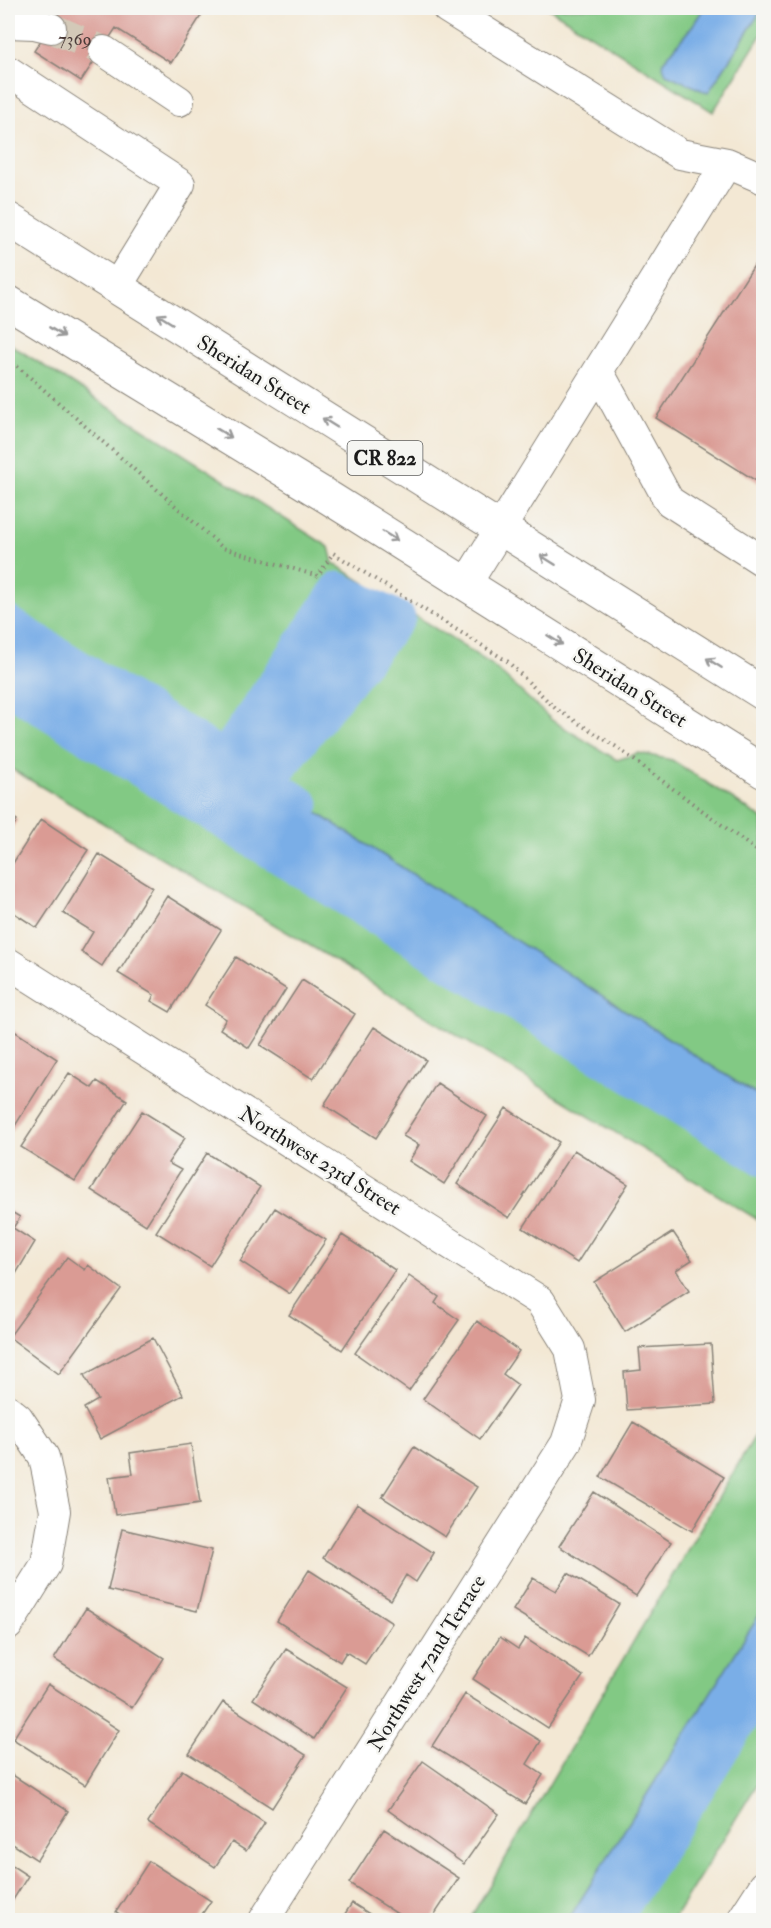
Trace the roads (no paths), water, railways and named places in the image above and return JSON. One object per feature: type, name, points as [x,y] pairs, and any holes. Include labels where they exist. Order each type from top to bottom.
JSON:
[{"type":"main road","name":"Sheridan Street","points":[[8,219],[764,694]]},
{"type":"main road","name":"Sheridan Street","points":[[8,302],[331,499],[764,772]]},
{"type":"street","points":[[447,8],[680,154],[727,163],[764,179]]},
{"type":"street","points":[[8,23],[34,24],[51,28]]},
{"type":"street","points":[[104,51],[179,101]]},
{"type":"street","points":[[8,71],[180,184],[116,288]]},
{"type":"street","points":[[466,584],[727,163]]},
{"type":"street","points":[[598,371],[669,501],[764,562]]},
{"type":"street","name":"Northwest 23rd Street","points":[[8,963],[540,1301],[570,1349],[580,1400]]},
{"type":"street","name":"Northwest 72nd Terrace","points":[[264,1920],[566,1443],[580,1400]]},
{"type":"street","points":[[8,1410],[18,1418],[44,1457],[55,1511],[46,1564],[8,1625]]},
{"type":"street","points":[[742,1920],[764,1886]]},
{"type":"water","points":[[704,8],[763,8],[708,93],[666,74],[662,63]]},
{"type":"water","points":[[338,588],[399,618],[269,782],[763,1099],[763,1160],[8,688],[8,622],[224,757]]},
{"type":"water","points":[[763,1609],[763,1684],[615,1920],[568,1920]]},
{"type":"waterway","points":[[8,622],[224,757],[338,588],[399,618],[269,782],[303,804]]},
{"type":"waterway","points":[[8,688],[764,1160]]},
{"type":"waterway","points":[[615,1920],[764,1684]]},
{"type":"tunnel","points":[[51,28],[104,51]]}]
